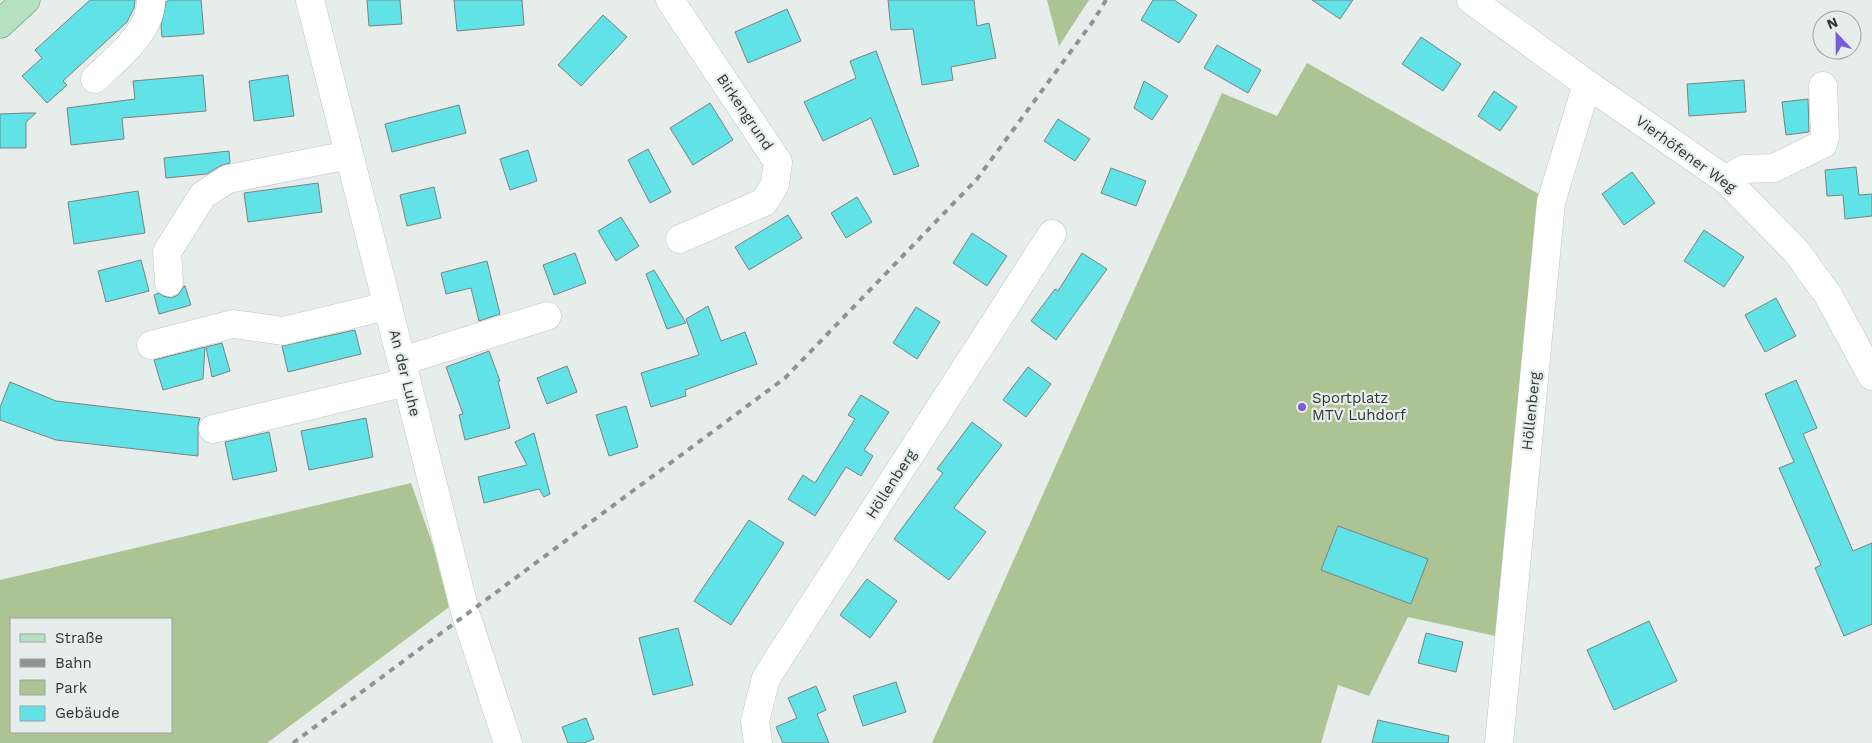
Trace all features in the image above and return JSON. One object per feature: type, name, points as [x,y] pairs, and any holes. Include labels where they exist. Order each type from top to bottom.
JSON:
[{"type":"street","points":[[95,79],[143,28],[149,16],[151,0]]},
{"type":"street","name":"An der Luhe","points":[[310,0],[466,614],[508,743]]},
{"type":"street","name":"Birkengrund","points":[[670,0],[778,162],[775,184],[764,202],[680,239]]},
{"type":"street","name":"Vierhöfener Weg","points":[[1472,0],[1587,84],[1726,180],[1796,251],[1828,295],[1872,376]]},
{"type":"street","name":"Höllenberg","points":[[1498,743],[1551,202],[1587,84]]},
{"type":"street","points":[[1726,180],[1744,170],[1774,168],[1822,144],[1826,137],[1823,86]]},
{"type":"street","points":[[169,282],[167,252],[203,195],[228,180],[349,155]]},
{"type":"street","name":"Höllenberg","points":[[758,743],[755,721],[766,678],[1052,234]]},
{"type":"street","points":[[151,345],[233,324],[283,331],[388,306]]},
{"type":"street","points":[[213,430],[404,372],[547,316]]},
{"type":"green space","points":[[1047,0],[1089,0],[1059,46]]},
{"type":"green space","name":"Sportplatz MTV Luhdorf","points":[[1307,63],[1544,197],[1500,637],[1408,617],[1369,696],[1338,685],[1321,743],[932,743],[1222,93],[1277,116]]},
{"type":"green space","points":[[411,483],[433,545],[449,607],[267,743],[0,743],[0,580]]},
{"type":"building","points":[[90,0],[135,0],[134,8],[127,22],[63,81],[67,85],[47,103],[22,76],[42,58],[35,50]]},
{"type":"building","points":[[169,0],[201,0],[204,34],[162,37],[161,26],[166,2]]},
{"type":"building","points":[[367,0],[400,0],[402,24],[369,26]]},
{"type":"building","points":[[454,0],[522,0],[524,25],[457,31]]},
{"type":"building","points":[[888,0],[974,0],[977,26],[989,23],[996,58],[951,67],[953,80],[922,85],[913,29],[891,30]]},
{"type":"building","points":[[1153,0],[1174,0],[1197,15],[1179,43],[1141,20]]},
{"type":"building","points":[[1312,0],[1353,0],[1340,19]]},
{"type":"building","points":[[787,9],[801,41],[748,63],[735,32]]},
{"type":"building","points":[[603,15],[627,37],[581,86],[558,65]]},
{"type":"building","points":[[1421,37],[1461,64],[1443,91],[1402,64]]},
{"type":"building","points":[[1217,45],[1261,70],[1248,93],[1204,68]]},
{"type":"building","points":[[876,51],[919,166],[894,175],[871,118],[823,141],[804,102],[856,78],[850,61]]},
{"type":"building","points":[[203,75],[206,111],[122,118],[124,139],[71,145],[67,108],[135,99],[133,81]]},
{"type":"building","points":[[288,75],[294,116],[254,121],[249,81]]},
{"type":"building","points":[[1744,80],[1746,112],[1689,116],[1687,84]]},
{"type":"building","points":[[1144,81],[1168,96],[1152,120],[1134,108]]},
{"type":"building","points":[[1494,91],[1517,107],[1500,131],[1478,116]]},
{"type":"building","points":[[1808,99],[1809,132],[1786,135],[1782,102]]},
{"type":"building","points":[[710,103],[733,140],[693,165],[670,128]]},
{"type":"building","points":[[459,105],[466,133],[392,152],[385,124]]},
{"type":"building","points":[[36,113],[26,122],[26,148],[0,148],[0,114]]},
{"type":"building","points":[[1058,119],[1090,139],[1075,161],[1044,141]]},
{"type":"building","points":[[648,149],[671,192],[650,203],[628,160]]},
{"type":"building","points":[[528,150],[537,181],[510,190],[500,159]]},
{"type":"building","points":[[229,151],[230,163],[220,166],[207,174],[166,178],[164,158]]},
{"type":"building","points":[[1856,167],[1859,195],[1872,194],[1872,216],[1845,219],[1843,195],[1827,196],[1825,170]]},
{"type":"building","points":[[1111,168],[1146,181],[1136,206],[1101,193]]},
{"type":"building","points":[[1632,172],[1655,203],[1624,225],[1602,194]]},
{"type":"building","points":[[318,183],[322,212],[248,222],[244,193]]},
{"type":"building","points":[[434,187],[441,218],[407,226],[400,195]]},
{"type":"building","points":[[138,191],[145,233],[74,244],[68,202]]},
{"type":"building","points":[[857,197],[872,222],[846,238],[831,213]]},
{"type":"building","points":[[788,215],[802,238],[749,270],[735,247]]},
{"type":"building","points":[[621,217],[639,246],[616,261],[598,231]]},
{"type":"building","points":[[1704,230],[1744,257],[1724,287],[1684,261]]},
{"type":"building","points":[[972,233],[1007,256],[987,286],[953,263]]},
{"type":"building","points":[[575,253],[586,283],[554,295],[543,265]]},
{"type":"building","points":[[1082,253],[1107,269],[1056,340],[1031,321],[1055,289],[1058,291]]},
{"type":"building","points":[[141,260],[149,291],[106,302],[98,271]]},
{"type":"building","points":[[487,261],[500,314],[479,321],[471,288],[446,294],[441,273]]},
{"type":"building","points":[[654,270],[686,323],[667,329],[646,274]]},
{"type":"building","points":[[184,286],[191,305],[159,314],[154,295],[159,293],[171,298],[178,295]]},
{"type":"building","points":[[1776,298],[1796,336],[1765,352],[1745,315]]},
{"type":"building","points":[[708,306],[721,341],[745,332],[757,364],[685,390],[686,396],[651,407],[641,373],[699,355],[686,319]]},
{"type":"building","points":[[916,307],[940,322],[917,359],[893,343]]},
{"type":"building","points":[[355,330],[361,354],[288,372],[282,346]]},
{"type":"building","points":[[222,343],[230,371],[212,377],[206,347]]},
{"type":"building","points":[[205,347],[203,379],[163,390],[154,360]]},
{"type":"building","points":[[489,351],[500,381],[498,381],[510,428],[465,440],[459,415],[463,414],[446,367]]},
{"type":"building","points":[[567,366],[577,392],[547,404],[537,378]]},
{"type":"building","points":[[1028,367],[1051,384],[1026,417],[1003,400]]},
{"type":"building","points":[[1796,380],[1817,428],[1803,434],[1853,551],[1872,543],[1872,624],[1844,636],[1815,568],[1821,565],[1779,468],[1794,462],[1765,394]]},
{"type":"building","points":[[10,382],[56,401],[200,418],[198,425],[198,456],[56,440],[0,420],[0,407]]},
{"type":"building","points":[[861,395],[889,412],[864,450],[873,456],[861,476],[846,467],[815,516],[788,499],[803,475],[815,483],[855,419],[848,415]]},
{"type":"building","points":[[626,406],[638,447],[609,456],[596,415]]},
{"type":"building","points":[[366,418],[373,457],[309,470],[301,431]]},
{"type":"building","points":[[972,422],[1002,445],[954,508],[986,532],[949,580],[894,539],[943,473],[937,469]]},
{"type":"building","points":[[269,432],[277,471],[233,480],[225,442]]},
{"type":"building","points":[[534,433],[550,494],[544,497],[539,489],[484,503],[478,477],[527,465],[515,442]]},
{"type":"building","points":[[749,520],[784,543],[731,625],[694,601]]},
{"type":"building","points":[[1338,526],[1428,559],[1411,604],[1321,570]]},
{"type":"building","points":[[867,579],[897,601],[870,638],[840,615]]},
{"type":"building","points":[[1649,621],[1677,681],[1614,710],[1587,650]]},
{"type":"building","points":[[678,628],[693,685],[653,695],[639,638]]},
{"type":"building","points":[[1426,633],[1463,642],[1456,672],[1418,663]]},
{"type":"building","points":[[896,682],[906,712],[863,726],[853,696]]},
{"type":"building","points":[[816,686],[826,710],[817,714],[829,743],[783,743],[776,727],[797,718],[788,698]]},
{"type":"building","points":[[586,718],[594,739],[584,743],[568,743],[562,727]]},
{"type":"building","points":[[1378,720],[1449,736],[1448,743],[1372,743]]},
{"type":"railway","points":[[293,743],[785,378],[977,179],[1094,20],[1106,0]]},
{"type":"place","name":"Sportplatz MTV Luhdorf","points":[[1302,407]]}]
